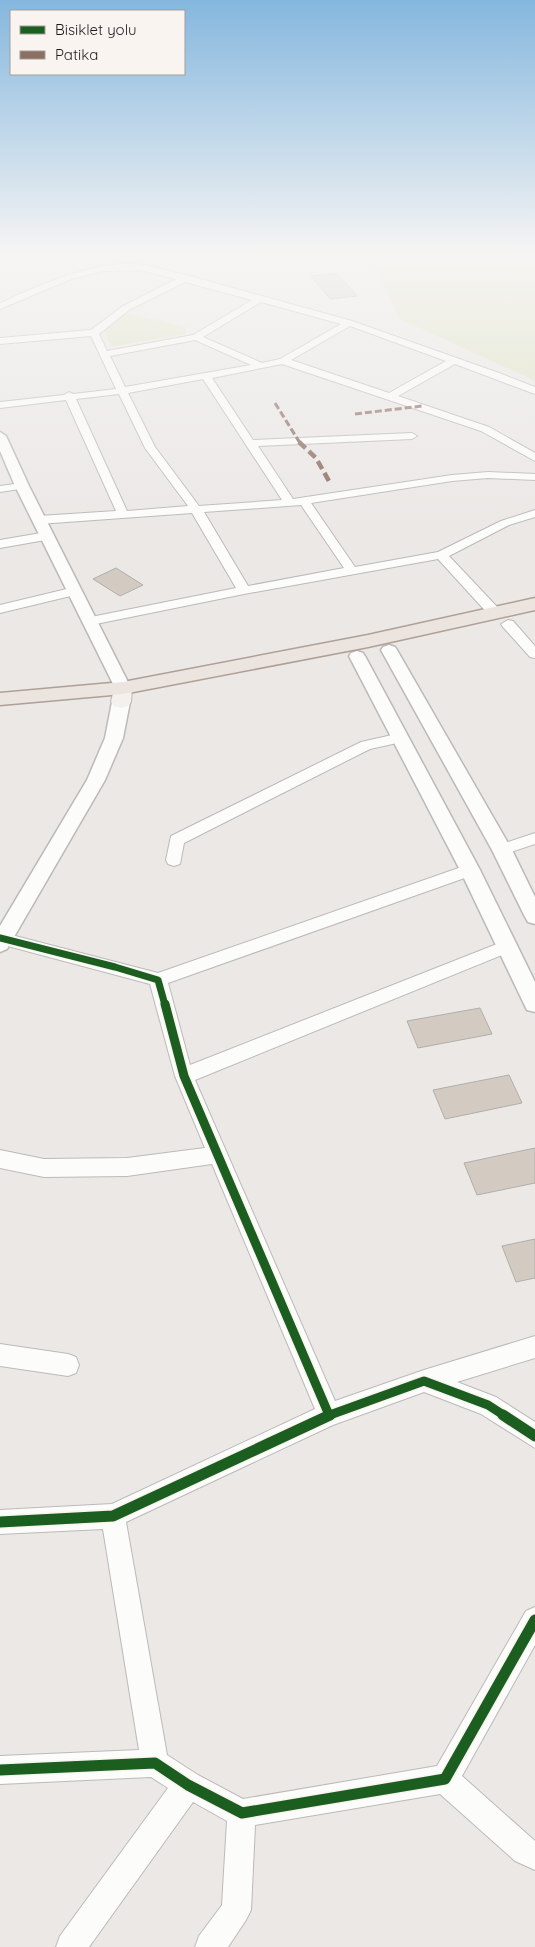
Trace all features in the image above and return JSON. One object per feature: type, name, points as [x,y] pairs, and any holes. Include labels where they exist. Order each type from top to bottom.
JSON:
[{"type":"main road","points":[[0,712],[122,695],[389,650],[501,618],[535,604]]},
{"type":"main road","points":[[0,699],[122,695],[368,641],[501,618],[535,618]]},
{"type":"street","points":[[99,344],[150,448],[197,510],[244,590]]},
{"type":"street","points":[[104,354],[159,344]]},
{"type":"street","points":[[211,344],[261,366]]},
{"type":"street","points":[[0,405],[69,395],[121,391],[261,366],[283,361],[313,344]]},
{"type":"street","points":[[408,344],[535,391]]},
{"type":"street","points":[[391,396],[454,360]]},
{"type":"street","points":[[283,361],[485,429],[535,458]]},
{"type":"street","points":[[206,376],[290,503]]},
{"type":"street","points":[[69,395],[123,515]]},
{"type":"street","points":[[0,436],[22,486],[91,622],[122,695],[114,738],[96,780],[1,940],[115,966],[158,980],[470,870]]},
{"type":"street","points":[[251,444],[412,436]]},
{"type":"street","points":[[39,520],[290,503],[452,478],[488,475],[535,477]]},
{"type":"street","points":[[0,489],[22,486]]},
{"type":"street","points":[[304,501],[353,572]]},
{"type":"street","points":[[91,622],[244,590],[441,555],[505,523],[535,513]]},
{"type":"street","points":[[0,544],[47,536]]},
{"type":"street","points":[[441,555],[535,654]]},
{"type":"street","points":[[0,609],[75,591]]},
{"type":"street","points":[[389,650],[502,850],[535,917]]},
{"type":"street","points":[[357,656],[470,870],[535,1004]]},
{"type":"street","points":[[174,860],[177,840],[366,745],[401,738]]},
{"type":"street","points":[[502,850],[535,838]]},
{"type":"street","points":[[184,1076],[508,946]]},
{"type":"street","points":[[158,980],[184,1076],[330,1415]]},
{"type":"street","points":[[0,1159],[44,1168],[127,1167],[218,1155]]},
{"type":"street","points":[[0,1522],[113,1516],[330,1415],[424,1381],[535,1347]]},
{"type":"street","points":[[0,1355],[68,1365]]},
{"type":"street","points":[[424,1381],[488,1405],[535,1436]]},
{"type":"street","points":[[113,1516],[154,1763]]},
{"type":"street","points":[[445,1779],[535,1620]]},
{"type":"street","points":[[0,1770],[154,1763],[188,1785],[242,1813],[445,1779]]},
{"type":"street","points":[[445,1779],[525,1851],[535,1856]]},
{"type":"street","points":[[71,1947],[188,1785]]},
{"type":"street","points":[[210,1947],[236,1910],[242,1813]]},
{"type":"green space","points":[[110,344],[129,344],[111,347]]},
{"type":"green space","points":[[454,344],[535,344],[535,381]]},
{"type":"building","points":[[116,568],[143,585],[120,596],[93,579]]},
{"type":"building","points":[[480,1008],[492,1034],[418,1048],[407,1021]]},
{"type":"building","points":[[509,1075],[522,1103],[445,1119],[433,1090]]},
{"type":"building","points":[[535,1148],[535,1183],[477,1195],[464,1163]]},
{"type":"building","points":[[535,1239],[535,1278],[516,1282],[502,1246]]},
{"type":"marked path","points":[[275,403],[298,441],[316,458],[329,481]]},
{"type":"marked path","points":[[355,414],[422,406]]},
{"type":"cycle path","points":[[0,938],[115,967],[158,980],[184,1076],[329,1415]]},
{"type":"cycle path","points":[[0,1522],[113,1516],[329,1415],[424,1381],[488,1405],[535,1436]]},
{"type":"cycle path","points":[[0,1770],[155,1763],[188,1785],[242,1813],[445,1779],[535,1620]]}]
